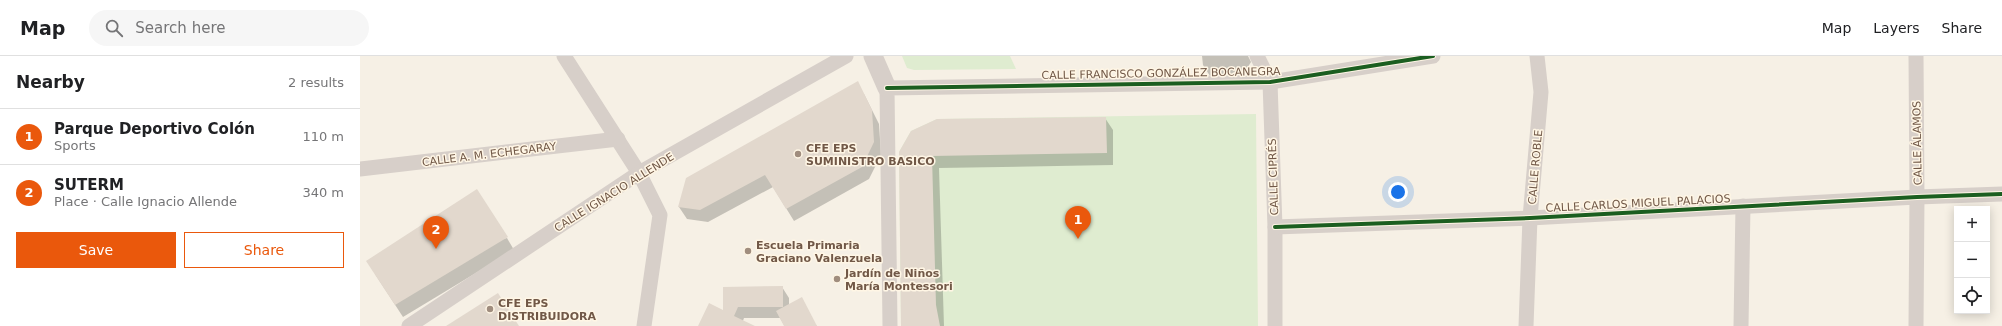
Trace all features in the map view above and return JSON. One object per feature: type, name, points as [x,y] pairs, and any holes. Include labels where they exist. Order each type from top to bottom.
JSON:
[{"type":"street","points":[[564,56],[639,173],[660,215],[644,326]]},
{"type":"street","name":"CALLE IGNACIO ALLENDE","points":[[409,326],[639,173],[846,56]]},
{"type":"street","points":[[873,56],[887,88],[890,326]]},
{"type":"street","name":"CALLE CIPRÉS","points":[[1257,56],[1270,82],[1275,227],[1275,326]]},
{"type":"street","name":"CALLE FRANCISCO GONZÁLEZ BOCANEGRA","points":[[887,88],[1270,82],[1433,56]]},
{"type":"street","name":"CALLE ROBLE","points":[[1526,326],[1530,218],[1541,92],[1536,56]]},
{"type":"street","name":"CALLE ÁLAMOS","points":[[1916,56],[1916,326]]},
{"type":"street","name":"CALLE A. M. ECHEGARAY","points":[[360,169],[618,139]]},
{"type":"street","name":"CALLE CARLOS MIGUEL PALACIOS","points":[[1275,227],[1530,218],[1917,197],[2002,194]]},
{"type":"street","points":[[1741,326],[1743,206]]},
{"type":"green space","points":[[902,56],[1010,56],[1016,69],[914,70],[907,68]]},
{"type":"green space","points":[[1256,114],[1258,326],[901,326],[899,152],[911,131],[937,119]]},
{"type":"building","name":"CFE EPS SUMINISTRO BASICO","points":[[858,81],[872,110],[874,142],[862,167],[786,209],[765,175],[700,210],[678,207],[686,178]]},
{"type":"building","points":[[1106,117],[1107,153],[932,156],[936,305],[940,326],[901,326],[899,152],[911,131],[937,119]]},
{"type":"building","points":[[477,189],[508,237],[395,305],[366,261]]},
{"type":"building","points":[[783,286],[783,307],[738,307],[734,316],[755,326],[698,326],[709,303],[723,310],[723,287]]},
{"type":"building","name":"CFE EPS DISTRIBUIDORA","points":[[498,293],[519,326],[446,326]]},
{"type":"building","points":[[802,297],[817,326],[784,326],[776,311]]},
{"type":"cycle path","points":[[887,88],[1270,82],[1433,56]]},
{"type":"cycle path","points":[[1275,227],[1530,218],[1917,197],[2002,194]]},
{"type":"place","name":"CFE EPS SUMINISTRO BASICO","points":[[798,154]]},
{"type":"place","name":"Parque Deportivo Colón","points":[[1078,239]]},
{"type":"place","name":"SUTERM","points":[[436,249]]},
{"type":"place","name":"Escuela Primaria Graciano Valenzuela","points":[[748,251]]},
{"type":"place","name":"Jardín de Niños María Montessori","points":[[837,279]]},
{"type":"place","name":"CFE EPS DISTRIBUIDORA","points":[[490,309]]}]
